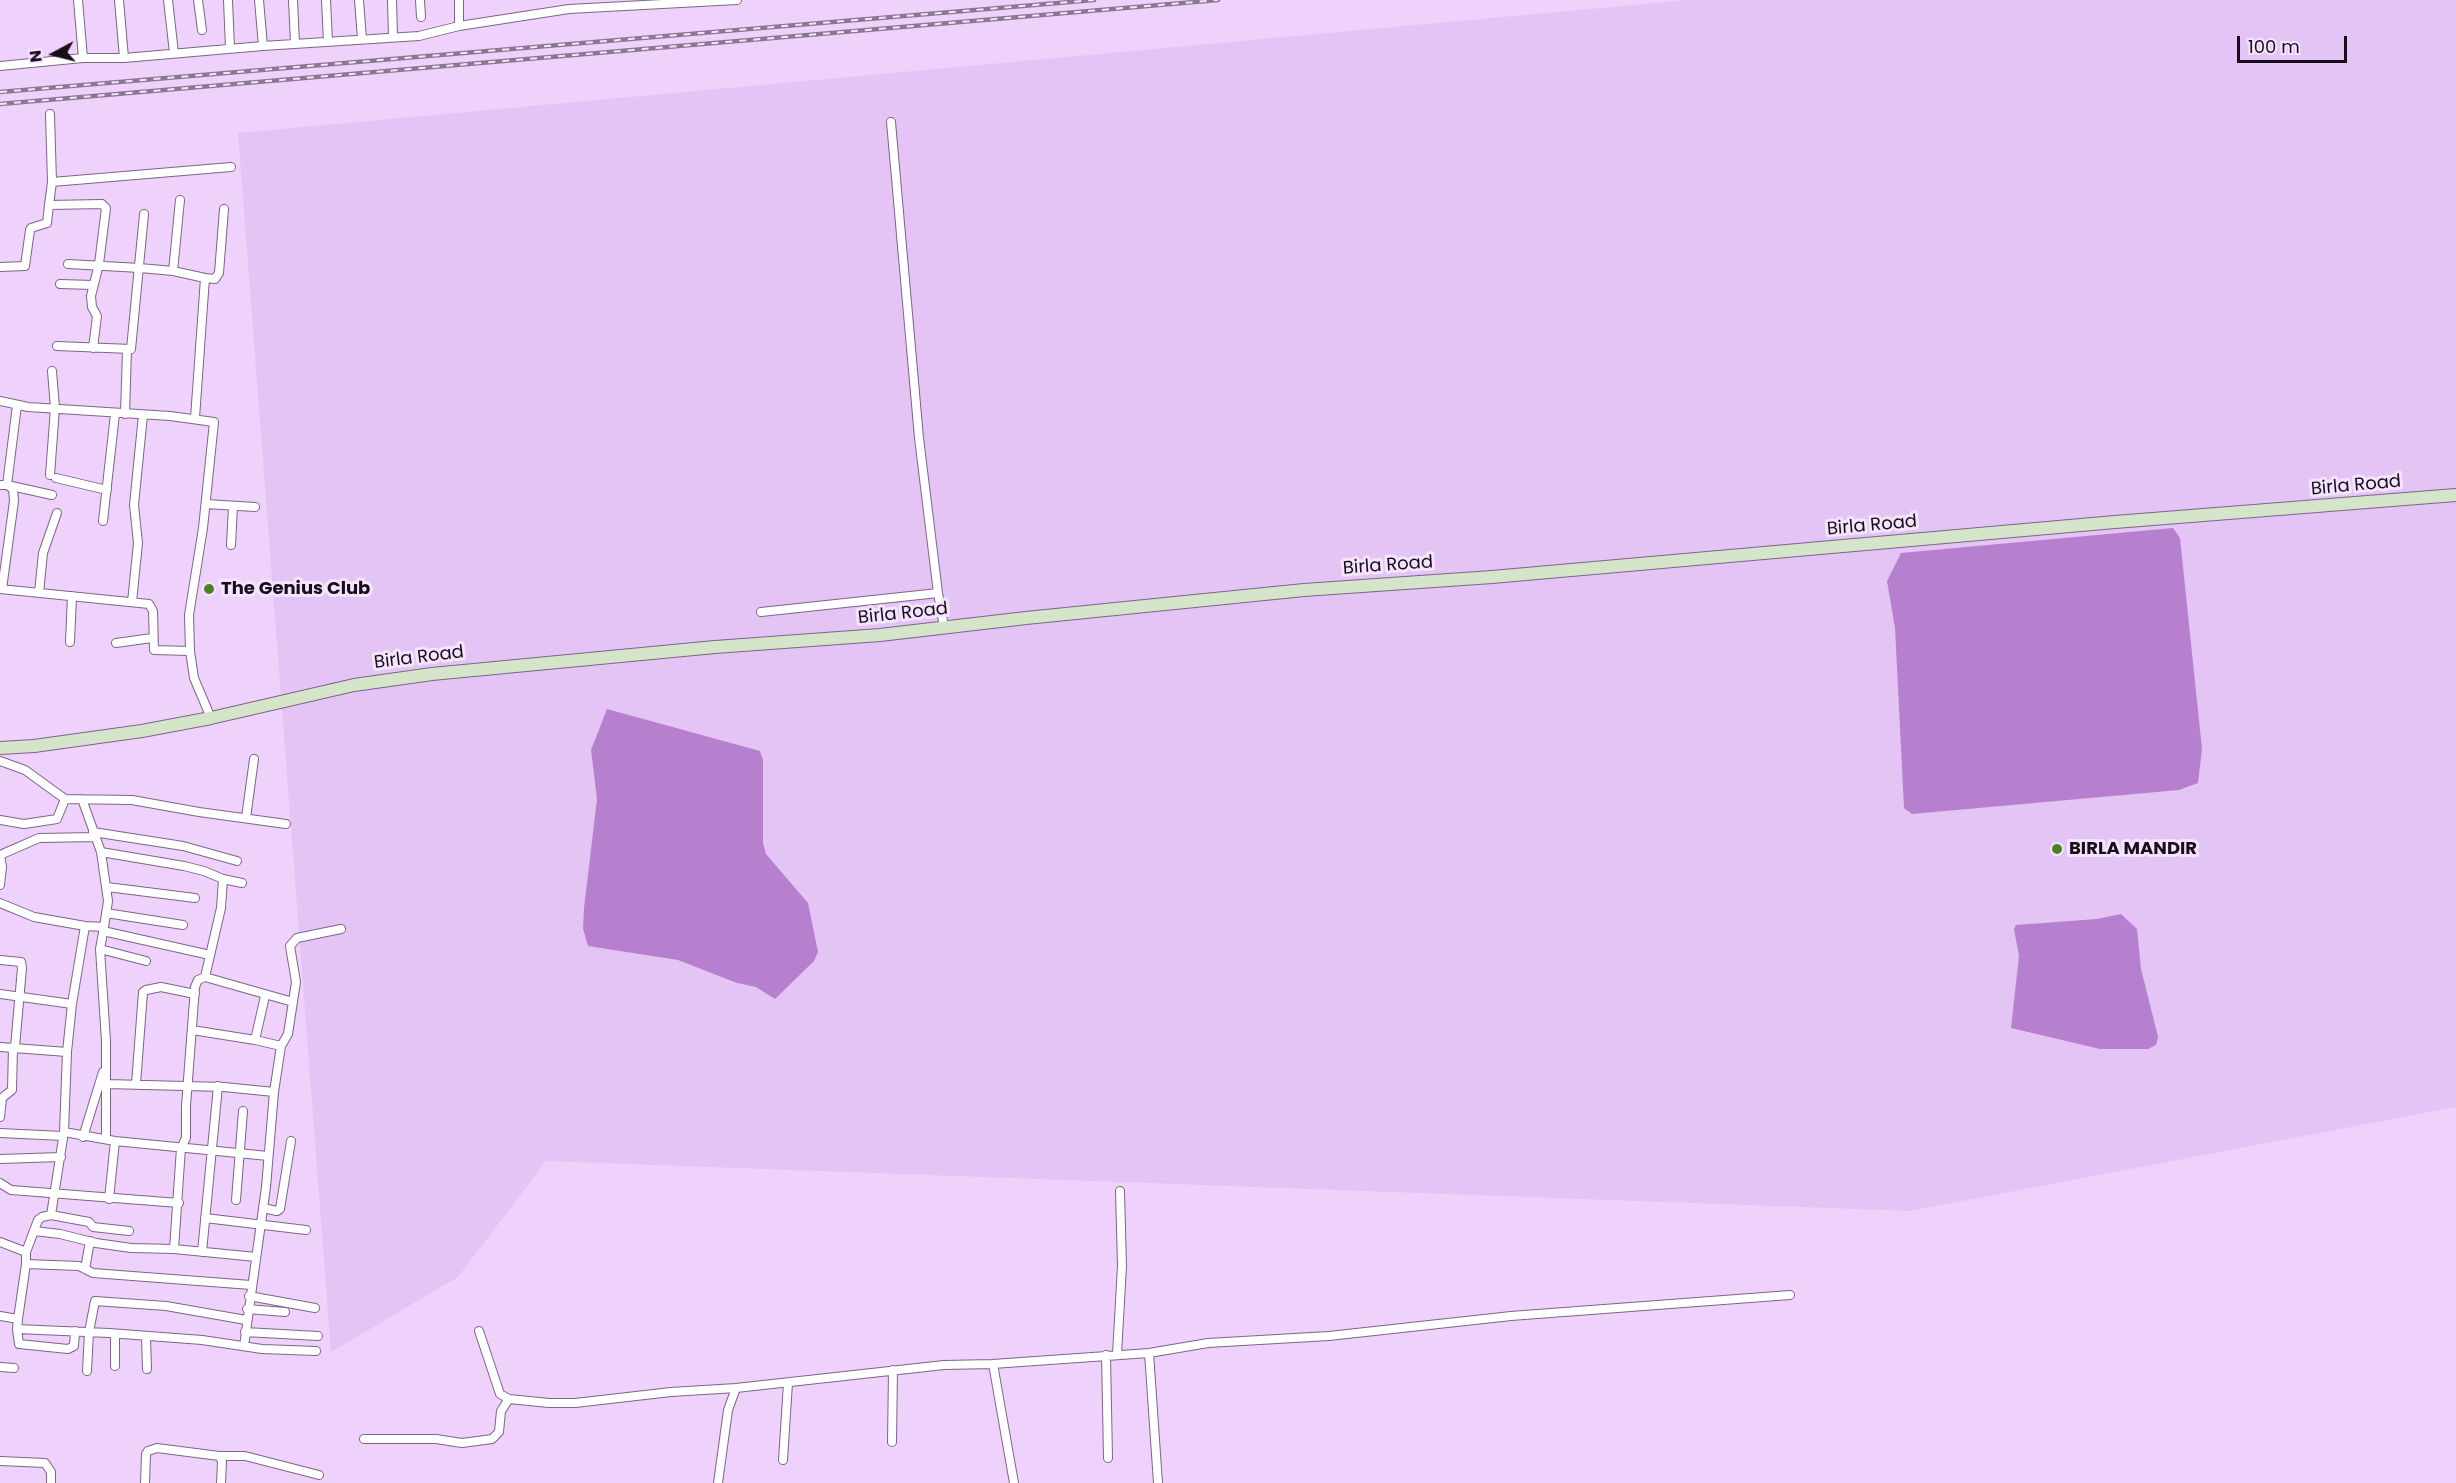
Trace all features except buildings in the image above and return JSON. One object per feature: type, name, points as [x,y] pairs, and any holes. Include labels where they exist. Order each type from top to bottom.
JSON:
[{"type":"street","points":[[78,0],[83,58]]},
{"type":"street","points":[[119,0],[123,58]]},
{"type":"street","points":[[168,0],[174,53]]},
{"type":"street","points":[[198,0],[202,30]]},
{"type":"street","points":[[228,0],[230,48]]},
{"type":"street","points":[[259,0],[263,46]]},
{"type":"street","points":[[293,0],[295,44]]},
{"type":"street","points":[[326,0],[328,42]]},
{"type":"street","points":[[359,0],[362,39]]},
{"type":"street","points":[[392,0],[393,37]]},
{"type":"street","points":[[420,0],[421,17]]},
{"type":"street","points":[[459,0],[459,26]]},
{"type":"street","points":[[0,66],[83,58],[123,58],[230,48],[419,36],[568,4],[737,0]]},
{"type":"street","points":[[0,267],[25,266],[30,230],[46,223],[52,182],[50,114]]},
{"type":"street","points":[[891,122],[919,438],[944,627]]},
{"type":"street","points":[[52,182],[231,167]]},
{"type":"street","points":[[173,271],[180,200]]},
{"type":"street","points":[[49,205],[104,205],[99,264],[91,303],[97,316],[93,348]]},
{"type":"street","points":[[68,264],[99,264],[173,271],[215,279],[219,273],[224,208]]},
{"type":"street","points":[[57,346],[127,350],[132,347],[144,214]]},
{"type":"street","points":[[195,418],[206,278]]},
{"type":"street","points":[[60,284],[93,285]]},
{"type":"street","points":[[125,414],[127,350]]},
{"type":"street","points":[[52,370],[55,408],[53,476],[107,490]]},
{"type":"street","points":[[0,400],[17,405],[115,414],[195,418],[211,420],[214,424],[206,504],[189,615],[190,651],[195,684],[211,718]]},
{"type":"street","points":[[4,485],[17,405]]},
{"type":"street","points":[[103,521],[115,414]]},
{"type":"street","points":[[132,602],[138,543],[134,505],[143,415]]},
{"type":"street","points":[[4,485],[52,495]]},
{"type":"street","points":[[4,485],[13,489],[14,501],[1,589],[132,602],[151,606],[152,638],[156,651],[190,651]]},
{"type":"street","name":"Birla Road","points":[[0,748],[34,746],[142,731],[211,718],[354,685],[432,674],[715,647],[880,635],[1304,590],[1492,577],[2115,522],[2456,495]]},
{"type":"street","points":[[206,504],[255,507]]},
{"type":"street","points":[[231,545],[234,506]]},
{"type":"street","points":[[39,593],[43,553],[57,513]]},
{"type":"street","points":[[761,612],[938,593]]},
{"type":"street","points":[[70,642],[72,596]]},
{"type":"street","points":[[116,643],[152,638]]},
{"type":"street","points":[[246,818],[254,759]]},
{"type":"street","points":[[0,761],[25,770],[65,799],[132,800],[286,824]]},
{"type":"street","points":[[0,820],[24,824],[57,819],[65,799]]},
{"type":"street","points":[[82,799],[100,852],[108,901],[100,949],[110,1140],[109,1199]]},
{"type":"street","points":[[0,885],[2,867],[0,855],[39,838],[94,834],[183,846],[237,861]]},
{"type":"street","points":[[100,852],[204,870],[224,879],[242,883]]},
{"type":"street","points":[[205,977],[224,895],[224,879]]},
{"type":"street","points":[[107,887],[195,898]]},
{"type":"street","points":[[0,903],[34,917],[104,929],[210,955]]},
{"type":"street","points":[[106,913],[183,926]]},
{"type":"street","points":[[51,1215],[64,1134],[67,1052],[72,1004],[85,926]]},
{"type":"street","points":[[243,1346],[263,1208],[274,1092],[281,1046],[288,1034],[296,982],[290,946],[297,938],[341,929]]},
{"type":"street","points":[[100,949],[146,961]]},
{"type":"street","points":[[0,960],[21,962],[12,1090],[2,1098],[0,1117]]},
{"type":"street","points":[[174,1249],[182,1148],[186,1138],[187,1086],[198,980],[205,977],[265,996],[293,1002]]},
{"type":"street","points":[[136,1084],[143,992],[161,987],[195,994]]},
{"type":"street","points":[[0,994],[72,1004]]},
{"type":"street","points":[[255,1040],[265,996]]},
{"type":"street","points":[[192,1030],[281,1046]]},
{"type":"street","points":[[0,1047],[67,1052]]},
{"type":"street","points":[[83,1137],[105,1065]]},
{"type":"street","points":[[106,1084],[218,1086],[274,1092]]},
{"type":"street","points":[[202,1252],[218,1086]]},
{"type":"street","points":[[236,1200],[243,1111]]},
{"type":"street","points":[[0,1133],[64,1134],[268,1156]]},
{"type":"street","points":[[263,1208],[280,1211],[291,1141]]},
{"type":"street","points":[[0,1159],[61,1157]]},
{"type":"street","points":[[0,1183],[11,1190],[178,1203]]},
{"type":"street","points":[[1117,1354],[1122,1266],[1120,1191]]},
{"type":"street","points":[[75,1331],[74,1346],[68,1349],[19,1344],[17,1329],[26,1252],[40,1218],[51,1215],[89,1222],[92,1226],[102,1229],[129,1232]]},
{"type":"street","points":[[205,1218],[306,1230]]},
{"type":"street","points":[[34,1231],[131,1248],[174,1249],[256,1257]]},
{"type":"street","points":[[85,1269],[90,1241]]},
{"type":"street","points":[[0,1242],[26,1252]]},
{"type":"street","points":[[26,1264],[64,1264],[93,1273],[251,1285]]},
{"type":"street","points":[[479,1332],[500,1394],[509,1399],[575,1403],[671,1392],[789,1383],[944,1365],[993,1364],[1149,1353],[1208,1343],[1234,1343],[1511,1316],[1790,1295]]},
{"type":"street","points":[[249,1296],[315,1308]]},
{"type":"street","points":[[87,1371],[89,1332],[95,1301],[166,1306],[246,1320]]},
{"type":"street","points":[[247,1309],[285,1312]]},
{"type":"street","points":[[0,1316],[18,1319]]},
{"type":"street","points":[[17,1329],[75,1331],[316,1350]]},
{"type":"street","points":[[245,1332],[318,1336]]},
{"type":"street","points":[[115,1366],[116,1334]]},
{"type":"street","points":[[146,1337],[147,1369]]},
{"type":"street","points":[[1149,1353],[1158,1483]]},
{"type":"street","points":[[1106,1355],[1108,1458]]},
{"type":"street","points":[[993,1364],[1014,1483]]},
{"type":"street","points":[[0,1367],[14,1368]]},
{"type":"street","points":[[892,1442],[893,1370]]},
{"type":"street","points":[[783,1460],[789,1383]]},
{"type":"street","points":[[718,1483],[728,1410],[736,1388]]},
{"type":"street","points":[[364,1439],[435,1439],[462,1443],[492,1439],[499,1432],[501,1411],[509,1399]]},
{"type":"street","points":[[145,1483],[146,1454],[151,1449],[219,1456],[244,1456],[319,1475]]},
{"type":"street","points":[[219,1456],[222,1461],[221,1483]]},
{"type":"street","points":[[0,1461],[45,1463],[51,1472],[51,1483]]},
{"type":"shaded area","points":[[1688,0],[2456,0],[2456,1107],[1910,1211],[546,1161],[458,1277],[331,1352],[238,133]]},
{"type":"shaded area","points":[[2173,528],[2180,538],[2202,749],[2198,783],[2179,790],[1912,814],[1904,808],[1895,628],[1887,581],[1901,553]]},
{"type":"shaded area","points":[[607,709],[760,751],[763,760],[763,843],[766,854],[808,903],[818,952],[814,961],[775,999],[756,987],[737,983],[678,960],[588,946],[583,929],[584,908],[597,799],[591,750]]},
{"type":"shaded area","points":[[2121,914],[2137,929],[2141,969],[2158,1037],[2156,1045],[2148,1049],[2100,1049],[2011,1028],[2019,956],[2014,929],[2016,925],[2097,919]]},
{"type":"railway","points":[[0,92],[1094,0]]},
{"type":"railway","points":[[0,104],[1218,0]]},
{"type":"place","name":"The Genius Club","points":[[209,589]]},
{"type":"place","name":"BIRLA MANDIR","points":[[2057,849]]}]
